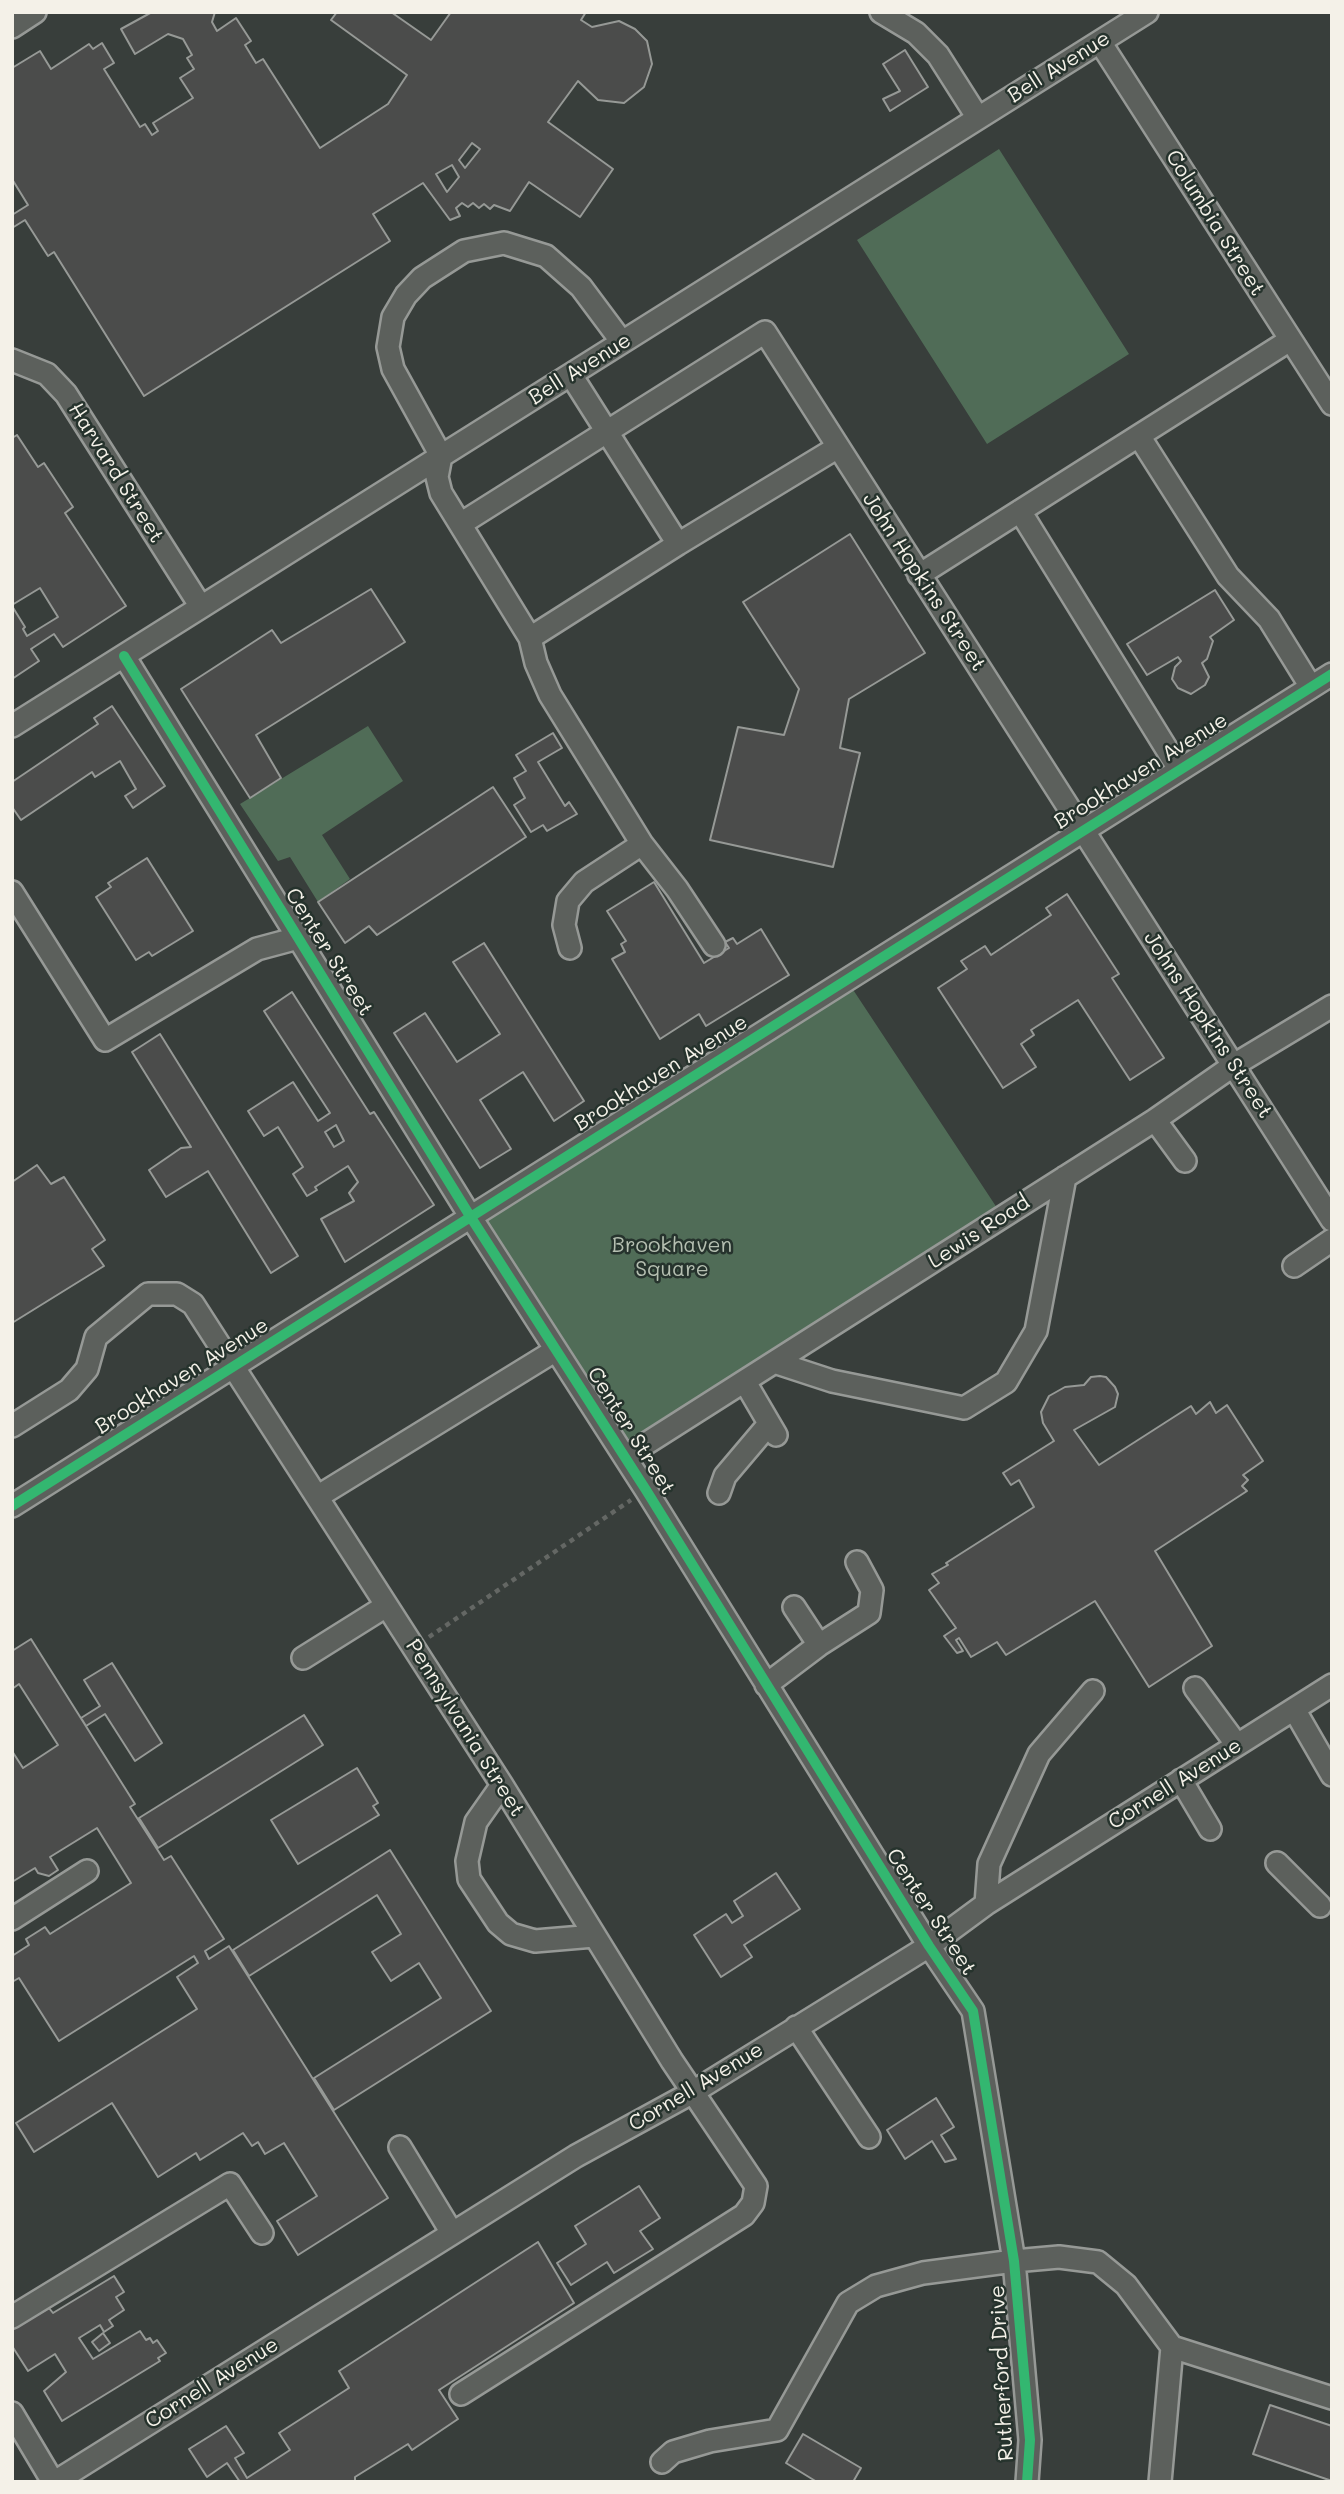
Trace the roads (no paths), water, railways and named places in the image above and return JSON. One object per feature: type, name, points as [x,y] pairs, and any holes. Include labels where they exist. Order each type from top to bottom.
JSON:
[{"type":"street","points":[[12,27],[35,12]]},
{"type":"street","points":[[881,12],[916,33],[938,55],[978,118]]},
{"type":"street","name":"Bell Avenue","points":[[12,726],[1147,12]]},
{"type":"street","name":"Columbia Street","points":[[1100,42],[1332,404]]},
{"type":"street","points":[[622,342],[581,287],[546,256],[505,243],[464,251],[422,278],[406,295],[393,317],[388,347],[393,369],[441,456],[437,477],[441,493],[462,523],[530,638],[536,663],[550,695],[642,844],[677,889],[714,946]]},
{"type":"street","name":"John Hopkins Street","points":[[606,431],[765,332],[1083,830]]},
{"type":"street","points":[[919,575],[1290,340]]},
{"type":"street","name":"Harvard Street","points":[[12,360],[47,374],[66,394],[201,607]]},
{"type":"street","points":[[570,375],[678,544]]},
{"type":"street","points":[[462,523],[606,431]]},
{"type":"street","points":[[1139,436],[1228,576],[1269,619],[1311,687]]},
{"type":"street","points":[[530,638],[838,447]]},
{"type":"street","points":[[1020,512],[1180,769]]},
{"type":"street","name":"Center Street","points":[[124,656],[470,1216],[646,1490],[929,1946],[973,2011],[1014,2261]]},
{"type":"street","name":"Brookhaven Avenue","points":[[12,1506],[1332,674]]},
{"type":"street","name":"Johns Hopkins Street","points":[[1083,830],[1332,1220]]},
{"type":"street","points":[[570,948],[564,925],[568,901],[584,882],[642,844]]},
{"type":"street","points":[[12,892],[105,1040],[257,949],[298,938]]},
{"type":"street","name":"Lewis Road","points":[[625,1457],[777,1363],[1155,1120],[1234,1065],[1332,1006]]},
{"type":"street","points":[[1155,1120],[1185,1161]]},
{"type":"street","points":[[777,1363],[832,1381],[964,1408],[1006,1382],[1036,1331],[1065,1177]]},
{"type":"street","points":[[1294,1266],[1332,1240]]},
{"type":"street","name":"Pennsylvania Street","points":[[12,1426],[69,1390],[87,1369],[96,1338],[148,1294],[177,1294],[193,1304],[235,1365],[502,1785],[594,1937],[756,2186],[753,2203],[744,2215],[461,2394]]},
{"type":"street","points":[[317,1497],[556,1350]]},
{"type":"street","points":[[719,1493],[725,1476],[773,1430],[745,1382]]},
{"type":"street","points":[[766,1685],[819,1645],[869,1613],[872,1590],[857,1562]]},
{"type":"street","points":[[303,1658],[386,1606]]},
{"type":"street","points":[[794,1607],[819,1645]]},
{"type":"street","name":"Cornell Avenue","points":[[54,2482],[576,2156],[693,2092],[929,1946],[986,1904],[1332,1685]]},
{"type":"street","points":[[1195,1688],[1237,1745]]},
{"type":"street","points":[[986,1904],[989,1864],[1039,1754],[1093,1691]]},
{"type":"street","points":[[1294,1709],[1332,1775]]},
{"type":"street","points":[[1181,1780],[1210,1829]]},
{"type":"street","points":[[502,1785],[476,1822],[467,1861],[469,1880],[499,1923],[511,1934],[535,1941],[594,1937]]},
{"type":"street","points":[[1277,1863],[1320,1906]]},
{"type":"street","points":[[12,1919],[87,1871]]},
{"type":"street","points":[[796,2027],[869,2137]]},
{"type":"street","points":[[400,2147],[452,2233]]},
{"type":"street","points":[[12,2317],[230,2184],[262,2234]]},
{"type":"street","points":[[662,2462],[673,2452],[709,2441],[777,2430],[848,2303],[876,2286],[923,2273],[1014,2261],[1059,2257],[1098,2262],[1126,2285],[1172,2347],[1332,2398]]},
{"type":"street","name":"Rutherford Drive","points":[[1014,2261],[1030,2440],[1027,2482]]},
{"type":"street","points":[[1160,2482],[1172,2347]]},
{"type":"street","points":[[12,2413],[54,2482]]},
{"type":"park label","name":"Brookhaven Square","points":[[672,1258]]}]
